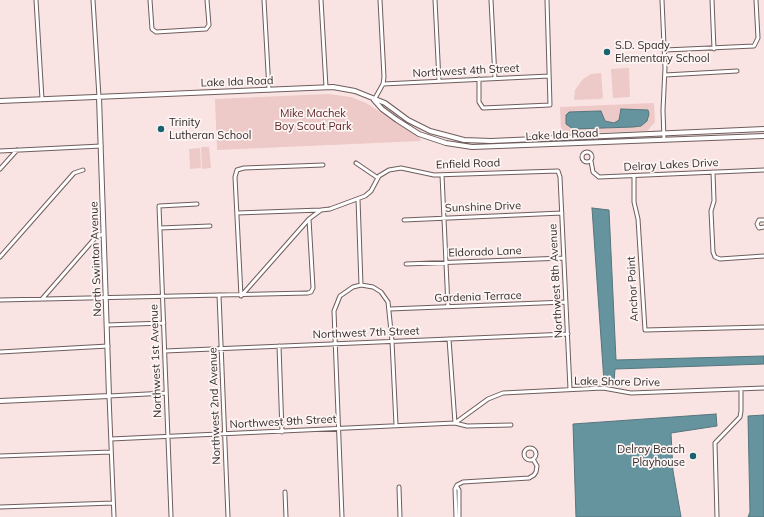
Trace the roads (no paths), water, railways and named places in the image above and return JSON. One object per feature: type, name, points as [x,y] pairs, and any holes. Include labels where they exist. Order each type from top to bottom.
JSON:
[{"type":"street","points":[[36,0],[42,99]]},
{"type":"street","name":"North Swinton Avenue","points":[[93,0],[101,146],[114,517]]},
{"type":"street","points":[[150,0],[152,29],[156,32],[206,30],[208,28],[207,0]]},
{"type":"street","points":[[264,0],[269,90]]},
{"type":"street","points":[[321,0],[326,87]]},
{"type":"street","points":[[374,100],[383,84],[380,0]]},
{"type":"street","points":[[435,0],[439,81]]},
{"type":"street","points":[[491,0],[495,78]]},
{"type":"street","points":[[479,79],[480,102],[483,108],[550,105],[547,0]]},
{"type":"street","points":[[662,0],[665,50],[664,140]]},
{"type":"street","points":[[712,0],[714,49]]},
{"type":"street","points":[[665,50],[752,47],[756,44],[758,38],[756,0]]},
{"type":"street","points":[[665,75],[737,71]]},
{"type":"street","name":"Northwest 4th Street","points":[[383,84],[549,76]]},
{"type":"street","name":"Lake Ida Road","points":[[0,101],[326,87],[349,90],[385,103],[415,124],[434,133],[456,139],[484,141],[764,129]]},
{"type":"street","name":"Lake Ida Road","points":[[374,100],[382,109],[397,120],[424,136],[455,145],[484,148],[764,136]]},
{"type":"street","points":[[548,145],[558,138]]},
{"type":"street","points":[[484,141],[484,148]]},
{"type":"street","points":[[0,151],[101,146]]},
{"type":"street","points":[[0,169],[18,150]]},
{"type":"street","name":"Delray Lakes Drive","points":[[591,161],[593,172],[599,177],[764,170]]},
{"type":"street","points":[[356,163],[378,178]]},
{"type":"street","points":[[240,296],[235,177],[237,170],[244,168],[323,165]]},
{"type":"street","name":"Enfield Road","points":[[240,296],[309,219],[321,210],[330,209],[370,193],[378,178],[386,171],[394,168],[408,169],[427,174],[442,175],[558,171]]},
{"type":"street","points":[[0,257],[74,173],[83,170]]},
{"type":"street","name":"Northwest 8th Avenue","points":[[558,171],[560,177],[562,213],[570,389]]},
{"type":"street","points":[[713,172],[714,201],[711,212],[713,252],[715,257],[720,259],[733,259],[764,256]]},
{"type":"street","points":[[442,175],[448,307]]},
{"type":"street","name":"Anchor Point","points":[[634,176],[634,202],[638,219],[645,330],[764,327]]},
{"type":"street","points":[[358,199],[361,285]]},
{"type":"street","name":"Northwest 1st Avenue","points":[[171,516],[159,206],[197,204]]},
{"type":"street","points":[[237,213],[321,210]]},
{"type":"street","name":"Sunshine Drive","points":[[404,220],[562,213]]},
{"type":"street","points":[[0,300],[308,294],[313,288],[309,219]]},
{"type":"street","points":[[764,220],[759,220],[757,224],[759,228],[764,228]]},
{"type":"street","points":[[160,228],[210,226]]},
{"type":"street","points":[[42,299],[96,237],[103,234]]},
{"type":"street","name":"Eldorado Lane","points":[[406,264],[564,258]]},
{"type":"street","points":[[342,517],[334,311],[336,302],[345,291],[353,287],[361,285],[373,287],[381,292],[388,302],[390,309],[396,425]]},
{"type":"street","name":"Northwest 2nd Avenue","points":[[220,295],[228,517]]},
{"type":"street","name":"Gardenia Terrace","points":[[390,309],[566,302]]},
{"type":"street","points":[[107,325],[164,323]]},
{"type":"street","name":"Northwest 7th Street","points":[[165,350],[568,334]]},
{"type":"street","points":[[450,339],[455,423]]},
{"type":"street","points":[[0,352],[108,346]]},
{"type":"street","points":[[278,346],[282,432]]},
{"type":"street","name":"Lake Shore Drive","points":[[455,423],[488,398],[500,394],[603,388],[631,393],[764,388]]},
{"type":"street","points":[[717,517],[715,443],[740,417],[741,389]]},
{"type":"street","points":[[0,401],[166,393]]},
{"type":"street","name":"Northwest 9th Street","points":[[111,439],[282,432],[396,425],[455,423],[466,426],[511,425]]},
{"type":"street","points":[[0,456],[111,452]]},
{"type":"street","points":[[456,517],[457,485],[463,482],[529,478],[536,472],[537,466],[533,459]]},
{"type":"street","points":[[399,487],[400,517]]},
{"type":"street","points":[[456,487],[459,490],[459,517]]},
{"type":"street","points":[[285,492],[286,517]]},
{"type":"street","points":[[0,507],[113,503]]},
{"type":"water","points":[[621,109],[648,110],[649,114],[647,121],[641,126],[633,127],[573,129],[566,124],[566,115],[569,112],[599,111],[601,111],[605,121],[614,123],[619,120]]},
{"type":"water","points":[[592,208],[609,210],[616,360],[764,356],[764,364],[615,369],[614,382],[604,382]]},
{"type":"water","points":[[716,414],[717,426],[671,433],[673,471],[681,517],[576,517],[573,424]]},
{"type":"water","points":[[764,415],[764,517],[748,517],[750,512],[748,416]]},
{"type":"place","name":"S.D. Spady Elementary School","points":[[607,52]]},
{"type":"place","name":"Trinity Lutheran School","points":[[161,129]]},
{"type":"place","name":"Delray Beach Playhouse","points":[[693,456]]},
{"type":"park label","name":"Mike Machek Boy Scout Park","points":[[313,120]]}]
